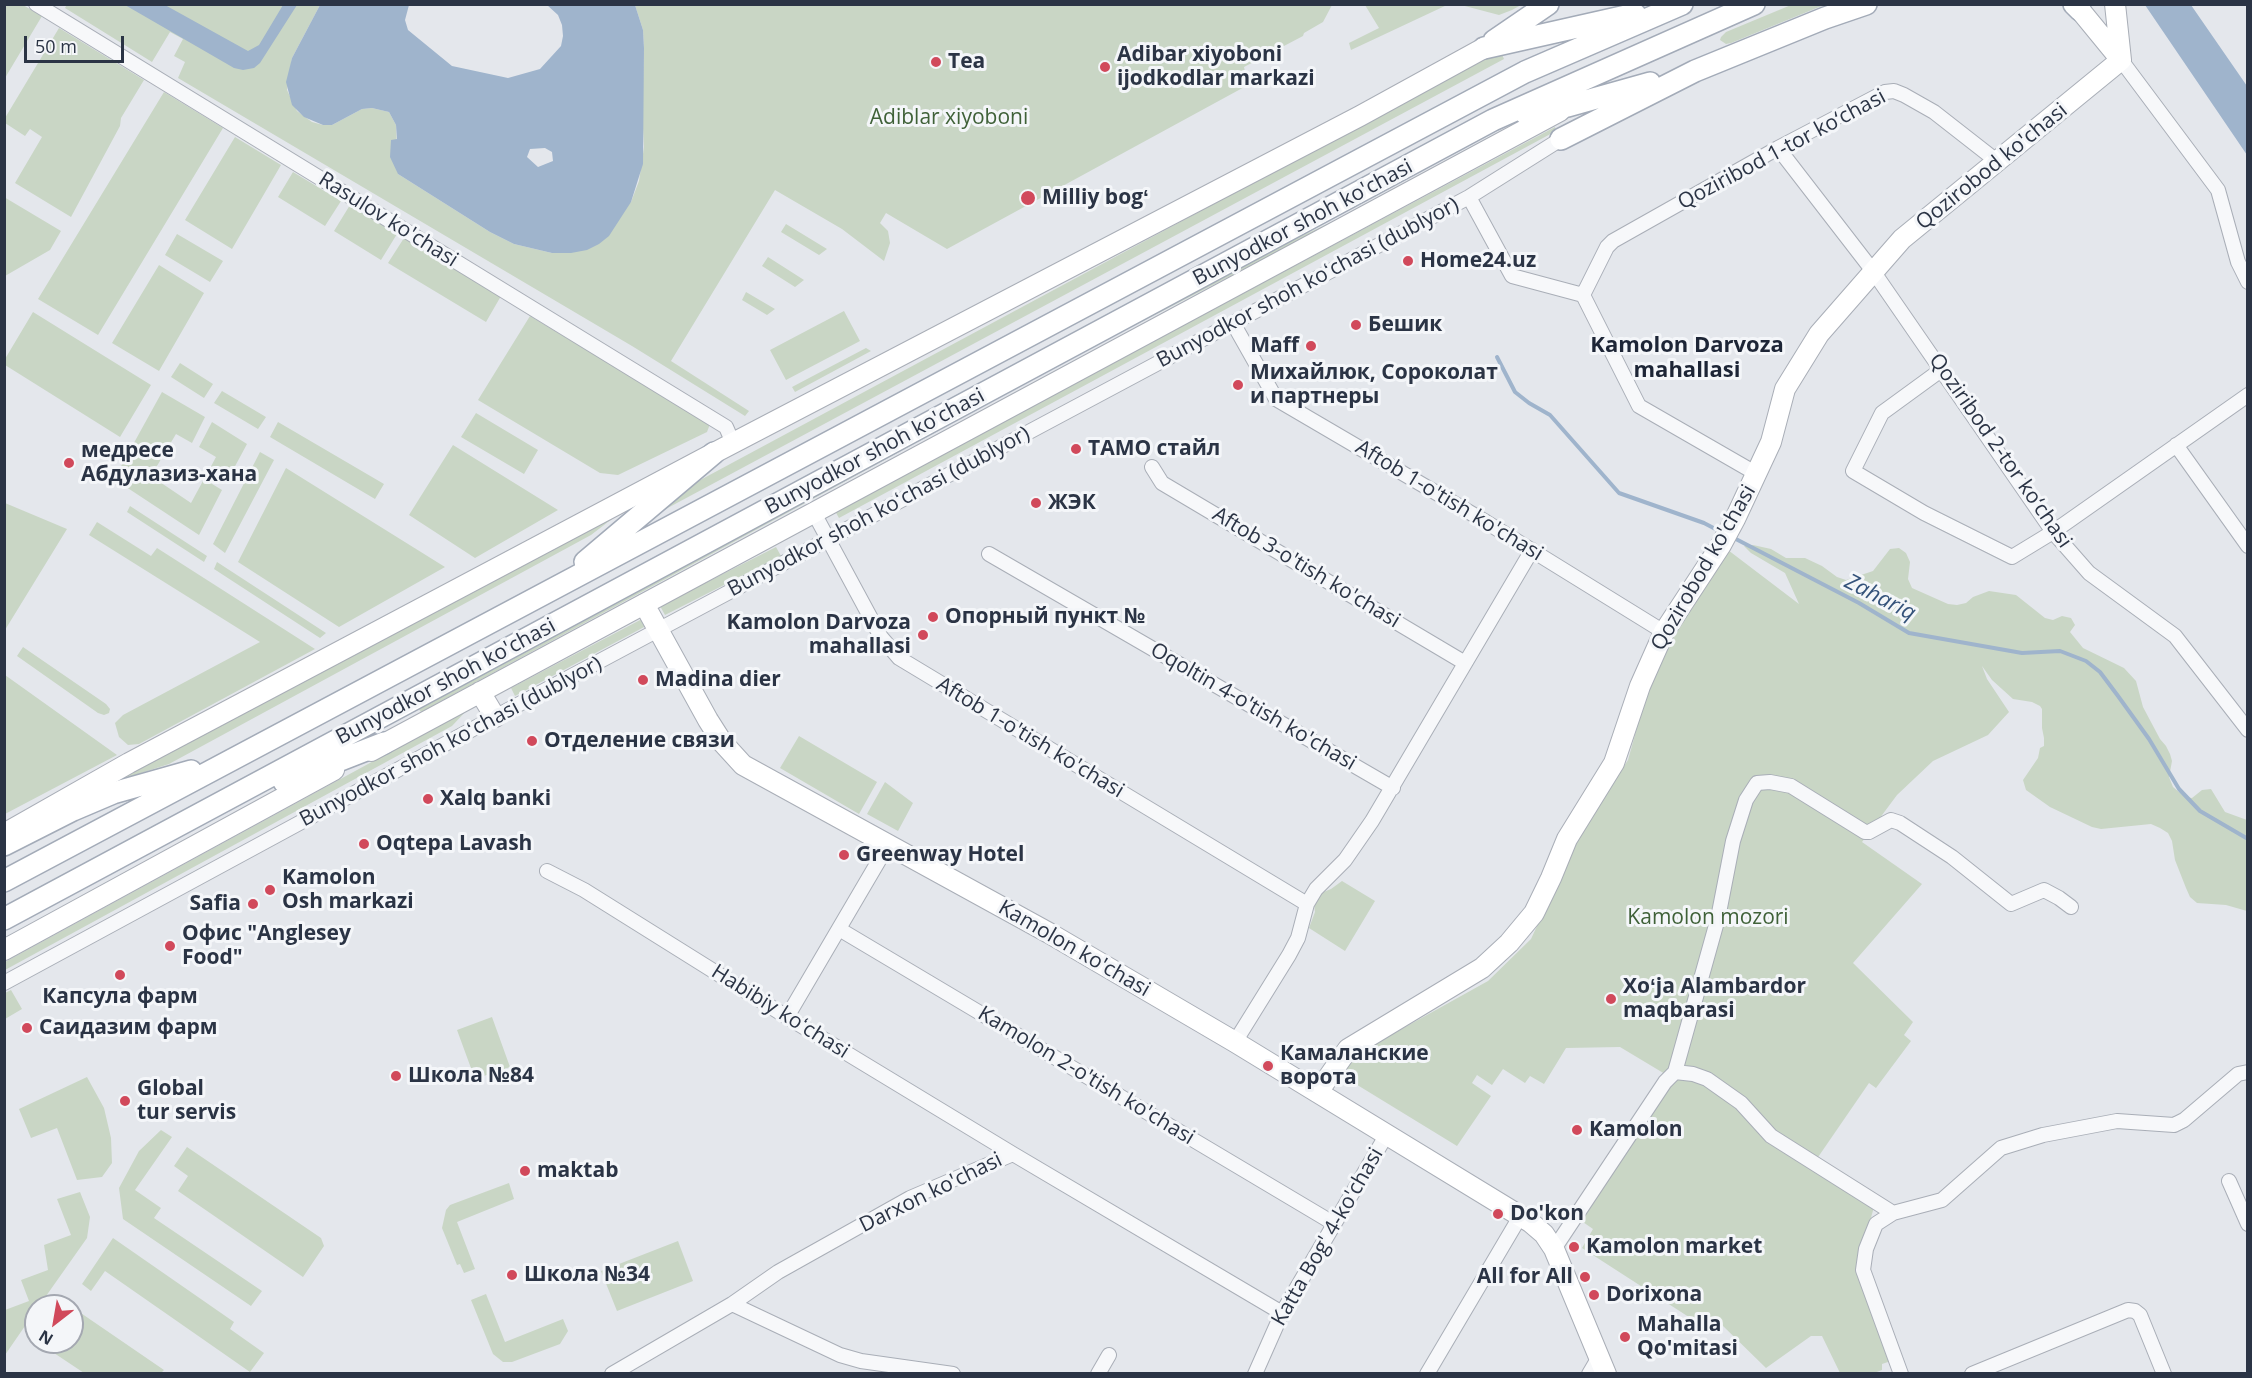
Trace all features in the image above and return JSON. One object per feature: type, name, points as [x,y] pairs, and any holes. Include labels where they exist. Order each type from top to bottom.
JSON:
[{"type":"main road","points":[[1484,48],[1548,4]]},
{"type":"main road","points":[[1484,48],[1677,4]]},
{"type":"main road","name":"Bunyodkor shoh ko'chasi","points":[[4,881],[1525,72],[1682,4]]},
{"type":"main road","name":"Bunyodkor shoh ko'chasi","points":[[4,919],[1493,120],[1754,4]]},
{"type":"main road","points":[[1561,139],[1695,71],[1825,18],[1866,4]]},
{"type":"main road","points":[[1568,106],[1651,49]]},
{"type":"main road","points":[[1493,120],[1568,106],[1695,71]]},
{"type":"main road","points":[[555,588],[714,453]]},
{"type":"main road","points":[[165,833],[254,794],[384,743]]},
{"type":"main road","points":[[4,845],[73,810],[113,794],[235,758]]},
{"type":"street","name":"Rasulov ko'chasi","points":[[36,4],[726,427],[733,443]]},
{"type":"street","points":[[2115,4],[2121,60]]},
{"type":"street","points":[[2077,6],[2121,60],[2218,190],[2238,262],[2247,282]]},
{"type":"street","points":[[4,834],[129,763],[733,443],[1360,116],[1484,48]]},
{"type":"street","name":"Qozirobod ko'chasi","points":[[1318,1092],[1338,1060],[1348,1049],[1471,976],[1496,956],[1522,929],[1543,897],[1567,839],[1607,776],[1619,749],[1640,686],[1664,632],[1721,545],[1735,519],[1771,442],[1782,397],[1789,380],[1819,334],[1902,239],[2121,60]]},
{"type":"street","name":"Qoziribod 1-tor ko‘chasi","points":[[1583,295],[1607,247],[1612,242],[1778,148],[1885,92],[1894,91],[1904,94],[1934,112],[1998,162]]},
{"type":"street","name":"Bunyodkor shoh koʻchasi (dublyor)","points":[[4,950],[1568,106]]},
{"type":"street","name":"Bunyodkor shoh koʻchasi (dublyor)","points":[[4,983],[495,717],[1469,197],[1561,139]]},
{"type":"street","name":"Qoziribod 2-tor ko‘chasi","points":[[1778,148],[1873,271],[2053,532],[2089,573],[2175,636],[2247,730]]},
{"type":"street","points":[[1469,197],[1512,276],[1583,295],[1639,406],[1757,474]]},
{"type":"street","name":"Aftob 1-o'tish ko'chasi","points":[[1233,323],[1276,399],[1532,550],[1664,632]]},
{"type":"street","points":[[1941,370],[1882,413],[1853,471],[1924,513],[2012,558],[2053,532],[2247,395]]},
{"type":"street","points":[[2176,445],[2247,546]]},
{"type":"street","name":"Aftob 3-o'tish ko'chasi","points":[[1152,467],[1162,483],[1466,663]]},
{"type":"street","name":"Aftob 1-o'tish ko'chasi","points":[[814,513],[881,637],[899,658],[1307,904]]},
{"type":"street","points":[[1235,1042],[1290,955],[1298,938],[1307,904],[1316,889],[1345,860],[1393,788],[1532,550]]},
{"type":"street","name":"Oqoltin 4-o'tish ko'chasi","points":[[989,554],[1393,788]]},
{"type":"street","name":"Kamolon ko'chasi","points":[[644,604],[699,705],[722,742],[737,760],[752,771],[1049,933],[1235,1042],[1521,1215],[1544,1234],[1554,1249],[1603,1365]]},
{"type":"street","points":[[480,692],[495,717]]},
{"type":"street","points":[[1554,1249],[1665,1082],[1675,1072],[1704,970],[1731,850],[1746,800],[1757,783],[1770,782],[1791,786],[1865,832],[1891,820],[1900,823],[1952,857],[2011,904],[2044,890],[2071,907]]},
{"type":"street","points":[[787,1017],[888,845]]},
{"type":"street","name":"Habibiy koʻchasi","points":[[547,870],[584,890],[1013,1154]]},
{"type":"street","name":"Kamolon 2-o'tish ko'chasi","points":[[839,929],[1333,1223]]},
{"type":"street","points":[[1675,1072],[1693,1074],[1707,1079],[1741,1103],[1771,1136],[1893,1213]]},
{"type":"street","points":[[1901,1374],[1863,1270],[1866,1249],[1876,1224],[1893,1213],[1942,1200],[2001,1148],[2043,1135],[2117,1121],[2174,1125],[2190,1116],[2238,1074],[2247,1072]]},
{"type":"street","name":"Katta Bog' 4-ko'chasi","points":[[1255,1374],[1282,1312],[1387,1134]]},
{"type":"street","name":"Darxon ko'chasi","points":[[612,1374],[732,1304],[778,1272],[910,1198],[1013,1154],[1282,1312]]},
{"type":"street","points":[[2229,1181],[2247,1224]]},
{"type":"street","points":[[1427,1374],[1521,1215]]},
{"type":"street","points":[[732,1304],[840,1355],[858,1367],[953,1374]]},
{"type":"street","points":[[1972,1374],[2128,1310],[2140,1315],[2164,1374]]},
{"type":"street","points":[[1098,1374],[1108,1355]]},
{"type":"street","points":[[1589,1374],[1603,1365]]},
{"type":"green space","points":[[5,4],[23,5],[42,16],[5,78]]},
{"type":"green space","name":"Adiblar xiyoboni","points":[[67,4],[320,5],[292,58],[287,90],[297,111],[312,122],[323,125],[332,125],[362,109],[372,108],[389,112],[396,125],[398,174],[490,232],[514,244],[552,253],[631,202],[639,181],[644,147],[642,110],[644,48],[643,30],[635,5],[1332,5],[1323,22],[1304,33],[1303,36],[1244,67],[1248,85],[947,249],[886,213],[880,223],[888,231],[890,243],[884,261],[842,229],[775,190],[671,361],[749,411],[745,416],[632,346],[178,78],[185,62],[174,56],[183,39],[170,32],[152,62],[65,8]]},
{"type":"green space","points":[[1365,5],[1447,5],[1351,50],[1349,43],[1379,28]]},
{"type":"green space","points":[[1461,5],[1521,5],[1499,15]]},
{"type":"green space","points":[[1791,5],[1824,5],[1731,43],[1726,44],[1720,40],[1726,32]]},
{"type":"green space","points":[[59,28],[144,80],[121,118],[120,126],[71,217],[15,183],[42,137],[30,129],[25,136],[5,123],[5,118]]},
{"type":"green space","points":[[1500,50],[1504,59],[649,518],[678,492]]},
{"type":"green space","points":[[164,92],[223,128],[98,335],[38,299]]},
{"type":"green space","points":[[1555,127],[1556,131],[839,518],[835,511]]},
{"type":"green space","points":[[235,137],[281,165],[232,249],[185,220]]},
{"type":"green space","points":[[293,172],[341,201],[325,226],[278,197]]},
{"type":"green space","points":[[4,197],[61,231],[50,250],[5,276]]},
{"type":"green space","points":[[350,205],[397,234],[381,260],[334,231]]},
{"type":"green space","points":[[1368,205],[1083,352],[421,712],[417,707],[1188,289]]},
{"type":"green space","points":[[786,224],[827,249],[819,255],[781,232]]},
{"type":"green space","points":[[177,234],[223,261],[210,282],[165,255]]},
{"type":"green space","points":[[404,238],[501,296],[486,322],[388,263]]},
{"type":"green space","points":[[768,257],[804,280],[795,287],[762,266]]},
{"type":"green space","points":[[159,265],[204,293],[159,371],[112,343]]},
{"type":"green space","points":[[746,292],[775,309],[767,315],[742,300]]},
{"type":"green space","points":[[844,311],[860,341],[786,380],[770,350]]},
{"type":"green space","points":[[33,312],[151,385],[120,437],[5,365],[5,359]]},
{"type":"green space","points":[[530,316],[710,424],[707,432],[618,475],[600,473],[478,400]]},
{"type":"green space","points":[[866,348],[871,351],[795,392],[792,387]]},
{"type":"green space","points":[[180,363],[213,384],[204,398],[171,377]]},
{"type":"green space","points":[[222,391],[266,417],[258,429],[214,403]]},
{"type":"green space","points":[[162,392],[205,417],[192,443],[176,434],[151,476],[191,503],[204,479],[222,490],[199,535],[114,479]]},
{"type":"green space","points":[[476,413],[538,450],[524,474],[461,437]]},
{"type":"green space","points":[[212,422],[247,444],[226,483],[208,472],[216,457],[199,447]]},
{"type":"green space","points":[[278,422],[384,484],[375,499],[270,437]]},
{"type":"green space","points":[[453,445],[558,510],[475,558],[409,515]]},
{"type":"green space","points":[[260,452],[274,460],[225,553],[213,544]]},
{"type":"green space","points":[[286,468],[445,567],[339,627],[238,562]]},
{"type":"green space","points":[[638,499],[591,535],[169,764],[113,782]]},
{"type":"green space","points":[[5,503],[67,529],[5,630]]},
{"type":"green space","points":[[130,506],[207,556],[204,562],[127,512]]},
{"type":"green space","points":[[97,522],[151,556],[157,548],[315,649],[139,744],[128,745],[119,737],[115,723],[123,715],[260,642],[89,535]]},
{"type":"green space","name":"Kamolon mozori","points":[[1753,545],[1771,549],[1786,558],[1805,558],[1846,580],[1873,571],[1890,549],[1899,548],[1906,553],[1910,562],[1908,579],[1912,588],[1948,604],[1966,603],[1973,597],[1989,591],[2016,595],[2045,618],[2053,620],[2062,616],[2071,618],[2075,625],[2070,632],[2083,648],[2124,668],[2136,681],[2143,707],[2170,754],[2172,761],[2169,777],[2173,787],[2185,797],[2192,798],[2202,790],[2211,789],[2225,812],[2247,820],[2247,911],[2226,905],[2197,903],[2190,897],[2186,888],[2168,833],[2151,824],[2101,829],[2092,827],[2050,807],[2026,790],[2023,780],[2038,758],[2040,748],[2044,746],[2042,709],[2032,702],[2013,699],[1992,680],[1982,666],[1987,679],[2009,712],[1988,735],[1933,761],[1897,795],[1862,842],[1922,884],[1853,963],[1913,1022],[1904,1035],[1911,1041],[1876,1088],[1869,1083],[1814,1163],[1874,1207],[1856,1270],[1879,1335],[1897,1359],[1882,1364],[1882,1370],[1874,1373],[1840,1373],[1822,1336],[1811,1336],[1766,1368],[1722,1325],[1709,1326],[1695,1321],[1582,1248],[1593,1229],[1580,1220],[1670,1077],[1620,1047],[1566,1048],[1544,1084],[1530,1076],[1525,1083],[1503,1069],[1492,1085],[1477,1075],[1472,1083],[1491,1096],[1457,1146],[1341,1075],[1355,1055],[1488,981],[1531,939],[1582,829],[1628,760],[1638,724],[1643,688],[1675,624],[1728,550],[1799,604],[1785,573],[1751,553],[1744,546]]},
{"type":"green space","points":[[776,547],[781,556],[665,615],[660,606]]},
{"type":"green space","points":[[217,562],[326,633],[320,638],[214,569]]},
{"type":"green space","points":[[642,619],[646,626],[515,696],[511,688]]},
{"type":"green space","points":[[23,647],[106,704],[110,709],[109,713],[104,715],[98,713],[17,656]]},
{"type":"green space","points":[[5,675],[117,755],[5,814]]},
{"type":"green space","points":[[467,710],[452,726],[5,970],[5,962]]},
{"type":"green space","points":[[799,736],[877,782],[859,814],[780,768]]},
{"type":"green space","points":[[885,782],[913,803],[898,831],[867,814]]},
{"type":"green space","points":[[1342,881],[1375,901],[1345,951],[1309,928],[1315,912],[1314,904],[1321,893]]},
{"type":"green space","points":[[11,990],[22,1009],[5,1019],[5,993]]},
{"type":"green space","points":[[492,1017],[510,1067],[475,1079],[457,1030]]},
{"type":"green space","points":[[87,1077],[104,1108],[111,1138],[112,1163],[102,1177],[77,1180],[57,1128],[31,1138],[19,1109]]},
{"type":"green space","points":[[161,1130],[172,1137],[135,1190],[161,1208],[154,1218],[262,1291],[251,1306],[123,1219],[119,1188],[139,1151]]},
{"type":"green space","points":[[187,1147],[321,1238],[324,1246],[303,1277],[178,1191],[188,1176],[174,1166]]},
{"type":"green space","points":[[509,1183],[514,1199],[457,1222],[475,1269],[464,1273],[460,1264],[457,1265],[442,1228],[446,1210],[450,1205]]},
{"type":"green space","points":[[80,1192],[90,1217],[87,1238],[47,1294],[26,1294],[21,1280],[48,1270],[44,1245],[71,1235],[57,1199]]},
{"type":"green space","points":[[113,1238],[234,1322],[230,1329],[264,1353],[250,1372],[105,1271],[91,1291],[82,1284]]},
{"type":"green space","points":[[678,1241],[693,1281],[617,1311],[601,1271]]},
{"type":"green space","points":[[486,1294],[505,1342],[563,1319],[568,1331],[560,1344],[512,1362],[503,1362],[493,1354],[471,1300]]},
{"type":"green space","points":[[24,1303],[24,1327],[5,1355],[5,1310]]},
{"type":"green space","points":[[84,1315],[164,1370],[161,1373],[84,1373],[56,1354],[84,1354]]},
{"type":"water","points":[[125,5],[165,5],[248,51],[259,45],[283,5],[297,5],[260,63],[254,68],[243,70],[234,68]]},
{"type":"water","points":[[320,5],[409,5],[405,20],[408,30],[452,66],[508,78],[540,69],[561,46],[562,25],[558,15],[547,5],[635,5],[643,30],[644,48],[643,164],[631,202],[609,236],[587,250],[552,253],[514,244],[490,232],[398,174],[390,157],[391,140],[397,139],[396,125],[389,112],[372,108],[362,109],[332,125],[323,125],[304,117],[292,105],[286,82],[292,58]],"holes":[[[545,148],[552,152],[553,161],[538,167],[527,157],[530,149]]]},
{"type":"water","points":[[2145,5],[2191,5],[2247,86],[2247,155]]},
{"type":"waterway","name":"Zahariq","points":[[1497,357],[1515,392],[1550,415],[1619,493],[1704,523],[1723,533]]},
{"type":"waterway","name":"Zahariq","points":[[1732,537],[1859,603],[1909,633],[2022,653],[2060,651],[2086,661],[2100,672],[2118,696],[2149,739],[2179,789],[2200,811],[2248,839]]},
{"type":"place","name":"Tea","points":[[936,62]]},
{"type":"place","name":"Adibar xiyoboni ijodkodlar markazi","points":[[1105,67]]},
{"type":"place","name":"Milliy bogʻ","points":[[1028,198]]},
{"type":"place","name":"Home24.uz","points":[[1408,261]]},
{"type":"place","name":"Бешик","points":[[1356,325]]},
{"type":"place","name":"Maff","points":[[1311,346]]},
{"type":"place","name":"Михайлюк, Сороколат и партнеры","points":[[1238,385]]},
{"type":"place","name":"ТАМО стайл","points":[[1076,449]]},
{"type":"place","name":"медресе Абдулазиз-хана","points":[[69,463]]},
{"type":"place","name":"ЖЭК","points":[[1036,503]]},
{"type":"place","name":"Опорный пункт №","points":[[933,617]]},
{"type":"place","name":"Kamolon Darvoza mahallasi","points":[[923,635]]},
{"type":"place","name":"Madina dier","points":[[643,680]]},
{"type":"place","name":"Отделение связи","points":[[532,741]]},
{"type":"place","name":"Xalq banki","points":[[428,799]]},
{"type":"place","name":"Oqtepa Lavash","points":[[364,844]]},
{"type":"place","name":"Greenway Hotel","points":[[844,855]]},
{"type":"place","name":"Kamolon Osh markazi","points":[[270,890]]},
{"type":"place","name":"Safia","points":[[253,904]]},
{"type":"place","name":"Офис \"Anglesey Food\"","points":[[170,946]]},
{"type":"place","name":"Капсула фарм","points":[[120,975]]},
{"type":"place","name":"Xoʻja Alambardor maqbarasi","points":[[1611,999]]},
{"type":"place","name":"Саидазим фарм","points":[[27,1028]]},
{"type":"place","name":"Камаланские ворота","points":[[1268,1066]]},
{"type":"place","name":"Школа №84","points":[[396,1076]]},
{"type":"place","name":"Global tur servis","points":[[125,1101]]},
{"type":"place","name":"Kamolon","points":[[1577,1130]]},
{"type":"place","name":"maktab","points":[[525,1171]]},
{"type":"place","name":"Do'kon","points":[[1498,1214]]},
{"type":"place","name":"Kamolon market","points":[[1574,1247]]},
{"type":"place","name":"Школа №34","points":[[512,1275]]},
{"type":"place","name":"All for All","points":[[1585,1277]]},
{"type":"place","name":"Dorixona","points":[[1594,1295]]},
{"type":"place","name":"Mahalla Qo'mitasi","points":[[1625,1337]]},
{"type":"district","name":"Kamolon Darvoza mahallasi","points":[[1687,358]]}]
